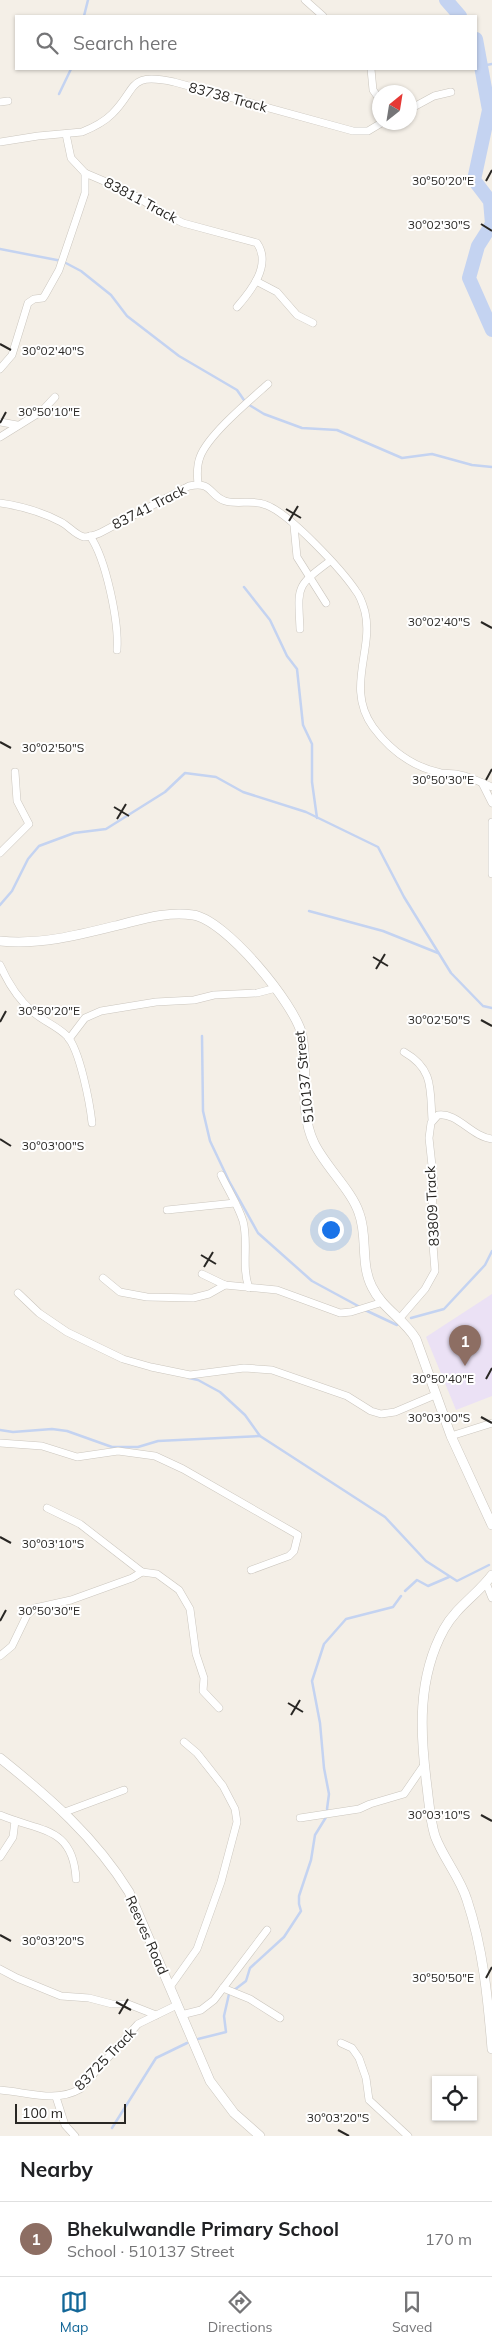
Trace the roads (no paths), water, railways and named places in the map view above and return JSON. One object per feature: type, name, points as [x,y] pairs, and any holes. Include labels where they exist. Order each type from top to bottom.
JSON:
[{"type":"street","points":[[305,0],[322,15]]},
{"type":"street","points":[[371,70],[373,85]]},
{"type":"street","name":"83738 Track","points":[[0,142],[82,132],[105,119],[115,110],[131,86],[148,79],[174,82],[353,131],[368,131],[372,129]]},
{"type":"street","points":[[417,105],[434,96],[452,92]]},
{"type":"street","name":"83811 Track","points":[[66,134],[71,158],[85,173],[125,190],[167,215],[183,222],[254,242],[258,246],[262,257],[256,283]]},
{"type":"street","points":[[0,369],[12,355],[28,303],[34,299],[43,298],[59,270],[85,194],[85,173]]},
{"type":"street","points":[[237,307],[256,283],[278,292],[298,315],[313,323]]},
{"type":"street","points":[[198,484],[198,464],[206,446],[230,418],[268,384]]},
{"type":"street","points":[[0,437],[42,410],[55,397]]},
{"type":"street","points":[[0,422],[19,425]]},
{"type":"street","name":"83741 Track","points":[[90,536],[127,519],[189,486],[198,484],[210,487],[220,499],[247,501],[270,506],[330,561],[356,590],[365,614],[366,625],[360,680],[363,705],[367,716],[381,736],[396,752],[426,769],[460,775],[492,786]]},
{"type":"street","points":[[0,503],[22,507],[45,515],[61,522],[79,535],[90,536],[96,545],[108,578],[109,592],[116,621],[116,650]]},
{"type":"street","points":[[294,526],[295,551],[308,577],[326,603]]},
{"type":"street","points":[[300,629],[298,592],[308,577],[330,561]]},
{"type":"street","points":[[0,853],[29,824],[17,801],[16,772]]},
{"type":"street","points":[[482,783],[492,803]]},
{"type":"street","points":[[492,822],[492,874]]},
{"type":"street","name":"510137 Street","points":[[0,941],[42,942],[157,915],[194,915],[210,921],[227,934],[276,988],[296,1018],[300,1028],[304,1045],[307,1118],[314,1143],[360,1214],[369,1280],[383,1302],[400,1318],[416,1339],[451,1436],[492,1525]]},
{"type":"street","points":[[0,965],[10,986],[19,997],[33,1012],[69,1039],[85,1082],[92,1123]]},
{"type":"street","points":[[69,1039],[85,1018],[101,1011],[156,1002],[194,1000],[214,995],[257,993],[276,988]]},
{"type":"street","name":"83809 Track","points":[[400,1318],[430,1281],[435,1267],[431,1219],[434,1184],[429,1148],[432,1120],[429,1082],[426,1071],[417,1059],[404,1052]]},
{"type":"street","points":[[432,1120],[438,1116],[446,1115],[479,1135],[492,1139]]},
{"type":"street","points":[[221,1175],[243,1221],[245,1237],[244,1266],[249,1288]]},
{"type":"street","points":[[167,1210],[235,1202]]},
{"type":"street","points":[[202,1274],[225,1285],[287,1293],[340,1313],[351,1312],[383,1302]]},
{"type":"street","points":[[102,1278],[120,1292],[147,1297],[193,1298],[208,1294],[225,1285]]},
{"type":"street","points":[[18,1293],[39,1313],[66,1332],[123,1359],[151,1367],[190,1375],[244,1368],[272,1370],[347,1396],[371,1411],[381,1414],[391,1413],[435,1395]]},
{"type":"street","points":[[451,1436],[492,1423]]},
{"type":"street","points":[[0,1443],[42,1446],[77,1457],[129,1451],[164,1459],[298,1535],[294,1551],[289,1556],[251,1570]]},
{"type":"street","points":[[47,1508],[80,1524],[139,1574]]},
{"type":"street","points":[[0,1656],[12,1646],[27,1615],[35,1608],[71,1600],[139,1574],[151,1572],[160,1576],[179,1590],[185,1598],[193,1620],[196,1654],[204,1678],[203,1691],[219,1708]]},
{"type":"street","points":[[489,1579],[492,1598]]},
{"type":"street","points":[[489,1579],[452,1618],[436,1647],[422,1701],[421,1724],[424,1765],[435,1836],[461,1883],[468,1902],[488,1997],[492,2049]]},
{"type":"street","points":[[170,1987],[197,1949],[221,1882],[238,1822],[235,1809],[223,1786],[197,1753],[184,1742]]},
{"type":"street","name":"Reeves Road","points":[[0,1758],[65,1812],[96,1845],[129,1892],[200,2062],[218,2093],[234,2113],[260,2136]]},
{"type":"street","points":[[300,1818],[358,1809],[404,1794],[424,1765]]},
{"type":"street","points":[[65,1812],[124,1790]]},
{"type":"street","points":[[0,1814],[15,1821],[50,1832],[63,1840],[72,1852],[76,1879]]},
{"type":"street","points":[[0,1857],[13,1836],[15,1821]]},
{"type":"street","points":[[181,2015],[193,2013],[207,2006],[267,1930]]},
{"type":"street","points":[[0,1969],[61,1996],[89,1998],[112,2004],[128,2004],[156,2015]]},
{"type":"street","points":[[223,1988],[250,1999],[280,2018]]},
{"type":"street","name":"83725 Track","points":[[0,2090],[56,2097],[69,2095],[80,2088],[138,2024],[177,2005]]},
{"type":"street","points":[[341,2043],[352,2048],[359,2058],[366,2078],[369,2100],[408,2136]]},
{"type":"street","points":[[56,2097],[64,2126],[75,2136]]},
{"type":"waterway","points":[[84,15],[88,0]]},
{"type":"waterway","points":[[446,0],[459,15]]},
{"type":"waterway","points":[[477,44],[489,110],[474,180],[490,201],[492,224]]},
{"type":"waterway","points":[[481,66],[492,64]]},
{"type":"waterway","points":[[59,94],[71,70]]},
{"type":"waterway","points":[[492,224],[478,246],[469,278],[492,330]]},
{"type":"waterway","points":[[0,249],[62,261],[81,271],[111,295],[127,316],[179,356],[237,390],[246,403],[264,414],[302,428],[337,430],[402,458],[432,454],[472,465],[492,467]]},
{"type":"waterway","points":[[244,587],[270,620],[287,656],[297,669],[303,725],[312,744],[312,782],[317,818]]},
{"type":"waterway","points":[[0,905],[12,891],[28,859],[39,846],[74,833],[106,829],[165,792],[185,773],[216,777],[243,792],[306,812],[378,847],[404,897],[451,973],[483,1006],[492,1008]]},
{"type":"waterway","points":[[309,911],[383,931],[438,953]]},
{"type":"waterway","points":[[202,1036],[203,1111],[210,1141],[229,1181],[258,1233],[312,1281],[360,1307]]},
{"type":"waterway","points":[[411,1318],[444,1309],[485,1265],[492,1251]]},
{"type":"waterway","points":[[365,1310],[397,1325]]},
{"type":"waterway","points":[[189,1378],[198,1380],[220,1392],[245,1415],[260,1436],[385,1517],[426,1561],[457,1581],[489,1565]]},
{"type":"waterway","points":[[0,1430],[13,1432],[52,1429],[67,1431],[112,1447],[138,1447],[158,1441],[260,1436]]},
{"type":"waterway","points":[[405,1591],[417,1580],[428,1586],[449,1577]]},
{"type":"waterway","points":[[198,2039],[226,2032],[224,2016],[229,1994],[246,1981],[250,1968],[284,1937],[301,1911],[299,1896],[311,1860],[315,1835],[328,1814],[329,1794],[324,1768],[320,1723],[312,1681],[324,1644],[346,1619],[393,1607],[401,1596]]},
{"type":"waterway","points":[[112,2128],[156,2058],[187,2043]]},
{"type":"place","name":"Bhekulwandle Primary School","points":[[465,1366]]}]
